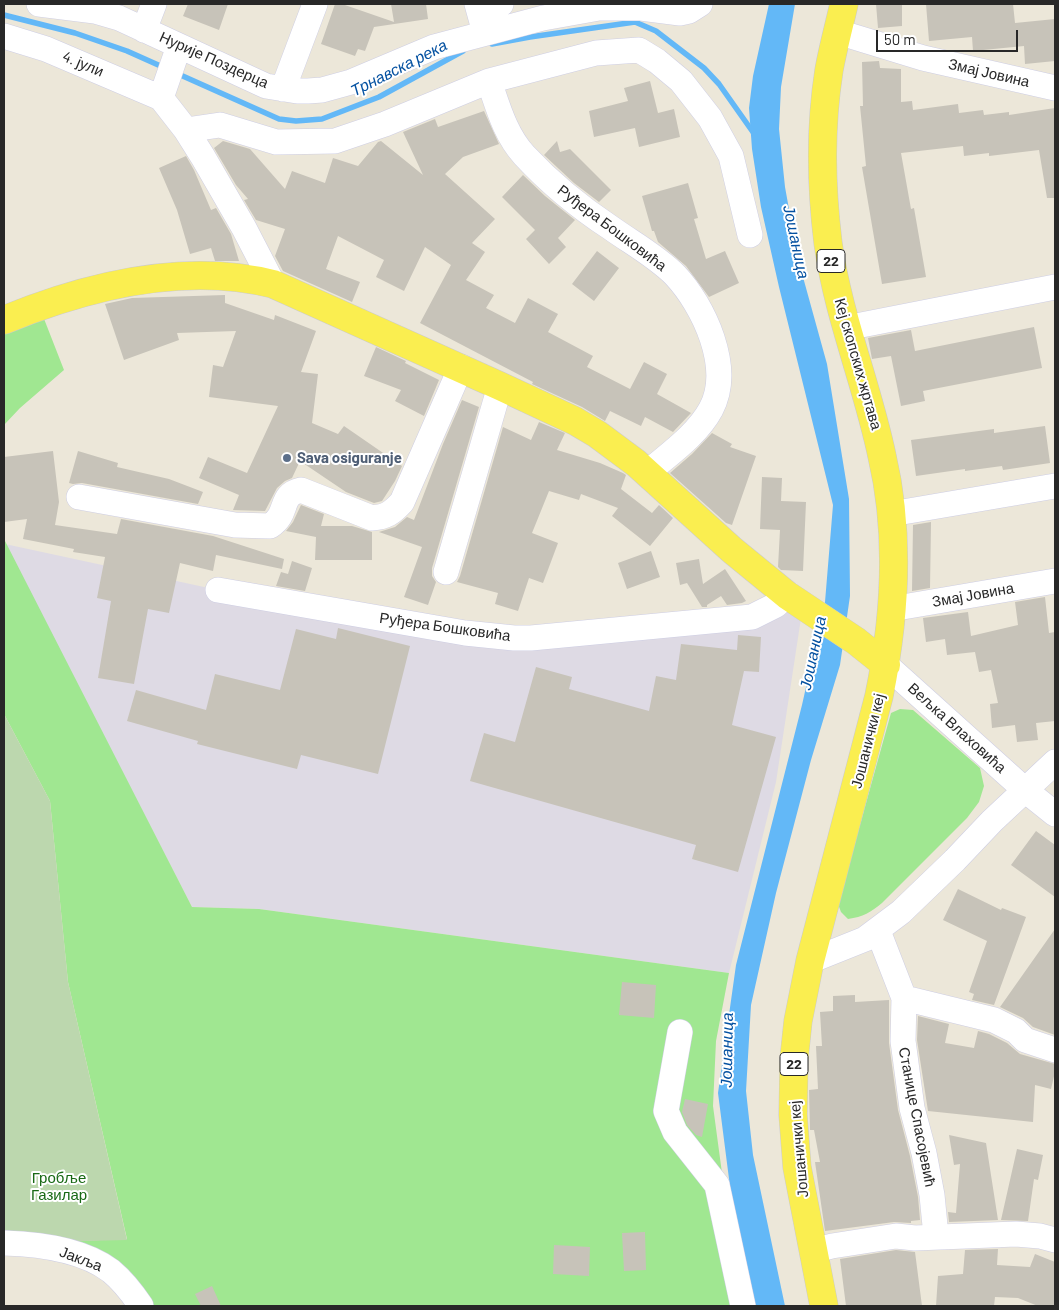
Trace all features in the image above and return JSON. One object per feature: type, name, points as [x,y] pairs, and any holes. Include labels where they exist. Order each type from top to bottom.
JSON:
[{"type":"main road","name":"Кеј скопских жртава","points":[[844,4],[829,69],[825,98],[823,183],[828,244],[846,328],[879,440],[887,479],[893,538],[891,609],[886,665]]},
{"type":"main road","points":[[4,320],[39,306],[94,290],[169,277],[204,276],[254,280],[274,284],[500,386],[597,434],[622,452],[726,545],[795,600]]},
{"type":"main road","name":"Вељка Влаховића","points":[[795,600],[856,641],[886,665]]},
{"type":"main road","name":"Јошанички кеј","points":[[824,1306],[797,1167],[793,1115],[794,1059],[798,1021],[810,961],[874,720],[886,665]]},
{"type":"street","name":"Нурије Поздерца","points":[[39,4],[94,7],[144,30],[177,52],[266,86],[283,89],[315,4]]},
{"type":"street","name":"Нурије Поздерца","points":[[144,30],[154,4]]},
{"type":"street","points":[[283,89],[296,91],[322,90],[351,82],[434,47],[502,4]]},
{"type":"street","points":[[481,18],[543,18],[600,8],[641,8],[680,13],[689,11],[700,4]]},
{"type":"street","name":"Змај Јовина","points":[[838,32],[924,58],[1055,88]]},
{"type":"street","name":"4. јули","points":[[4,36],[46,48],[163,92]]},
{"type":"street","points":[[186,130],[220,125],[276,142],[335,141],[385,124],[489,81],[596,53],[639,50],[657,61],[681,81],[710,118],[732,156],[750,235]]},
{"type":"street","points":[[177,52],[163,92],[240,220],[274,284]]},
{"type":"street","name":"Руђера Бошковића","points":[[489,81],[509,134],[523,154],[569,197],[654,257],[674,274],[695,303],[708,329],[714,345],[719,370],[719,385],[711,409],[698,428],[647,473]]},
{"type":"street","points":[[846,328],[1055,287]]},
{"type":"street","points":[[79,497],[235,525],[270,526],[282,516],[286,499],[293,492],[301,490],[372,518],[382,517],[392,513],[402,502],[461,368]]},
{"type":"street","points":[[446,572],[500,386]]},
{"type":"street","points":[[891,514],[1055,486]]},
{"type":"street","name":"Змај Јовина","points":[[891,609],[1055,581]]},
{"type":"street","name":"Руђера Бошковића","points":[[218,590],[465,633],[514,638],[752,617],[795,600]]},
{"type":"street","name":"Вељка Влаховића","points":[[886,665],[1025,790],[1055,814]]},
{"type":"street","points":[[810,961],[847,947],[878,931],[922,892],[992,821],[1055,762]]},
{"type":"street","name":"Станице Спасојевић","points":[[878,931],[904,998],[903,1041],[912,1108],[924,1153],[932,1195],[936,1236]]},
{"type":"street","points":[[904,998],[994,1020],[1016,1031],[1025,1040],[1055,1050]]},
{"type":"street","points":[[680,1032],[666,1111],[675,1132],[717,1185],[743,1306]]},
{"type":"street","points":[[813,1251],[832,1246],[896,1236],[915,1238],[1016,1234],[1040,1236],[1055,1240]]},
{"type":"street","name":"Јакља","points":[[4,1243],[24,1243],[66,1251],[100,1264],[122,1282],[142,1306]]},
{"type":"shaded area","points":[[5,544],[218,590],[465,633],[803,605],[776,782],[729,973],[259,909],[192,907]]},
{"type":"green space","points":[[39,306],[64,370],[20,408],[4,425],[4,320]]},
{"type":"green space","points":[[4,539],[192,907],[259,909],[729,973],[716,1041],[713,1106],[726,1203],[748,1306],[141,1306],[122,1282],[24,1243],[127,1239],[68,982],[50,801],[4,714]]},
{"type":"green space","points":[[900,709],[913,710],[980,768],[984,786],[979,802],[967,818],[882,903],[866,914],[848,919],[841,912],[838,904],[891,713]]},
{"type":"green space","name":"Гробље Газилар","points":[[4,714],[50,801],[68,982],[127,1240],[4,1243]]},
{"type":"water","name":"Јошаница","points":[[769,4],[795,4],[781,87],[779,129],[785,187],[798,259],[827,364],[849,499],[850,596],[840,665],[811,760],[776,893],[751,1005],[746,1091],[753,1155],[785,1306],[754,1306],[733,1210],[718,1093],[736,965],[802,705],[825,602],[833,505],[779,287],[761,207],[752,149],[749,108],[753,76]]},
{"type":"building","points":[[188,4],[228,4],[219,30],[183,16]]},
{"type":"building","points":[[335,4],[342,4],[394,22],[391,4],[426,4],[428,19],[374,27],[365,51],[358,49],[355,56],[321,44]]},
{"type":"building","points":[[876,4],[902,4],[902,26],[878,28]]},
{"type":"building","points":[[926,4],[1013,4],[1015,23],[1055,19],[1055,61],[1025,64],[1024,46],[973,51],[972,37],[929,41]]},
{"type":"building","points":[[879,61],[880,68],[901,69],[901,102],[912,101],[913,110],[958,104],[959,113],[983,110],[984,115],[1009,112],[1009,115],[1055,108],[1055,198],[1047,198],[1039,150],[989,156],[989,153],[964,156],[963,146],[901,153],[911,209],[914,208],[926,277],[882,284],[862,167],[866,166],[860,106],[863,106],[862,62]]},
{"type":"building","points":[[650,81],[658,113],[674,109],[680,137],[639,147],[635,128],[594,137],[589,111],[628,101],[624,88]]},
{"type":"building","points":[[484,111],[499,144],[463,157],[445,174],[495,219],[472,243],[485,252],[466,280],[494,295],[486,308],[515,323],[528,298],[558,314],[548,332],[593,356],[587,367],[630,389],[644,362],[667,374],[657,394],[691,413],[673,432],[645,417],[641,426],[610,411],[605,421],[582,407],[532,384],[533,382],[420,323],[451,265],[425,247],[404,291],[376,277],[384,260],[338,236],[326,269],[360,282],[352,302],[283,271],[275,256],[285,229],[256,220],[244,200],[248,199],[236,185],[214,148],[223,141],[250,149],[285,189],[292,171],[325,183],[333,158],[358,166],[378,142],[381,141],[423,175],[403,132],[435,119],[438,127]]},
{"type":"building","points":[[557,141],[560,152],[570,149],[611,190],[599,202],[574,183],[544,155]]},
{"type":"building","points":[[186,156],[211,210],[216,208],[231,234],[239,261],[215,261],[211,248],[190,254],[177,210],[159,168]]},
{"type":"building","points":[[523,175],[575,220],[558,238],[566,247],[549,264],[526,239],[535,230],[502,197]]},
{"type":"building","points":[[688,183],[698,218],[694,219],[706,259],[725,251],[739,283],[709,297],[686,266],[658,242],[654,231],[652,231],[642,196]]},
{"type":"building","points":[[597,251],[619,268],[594,301],[572,284]]},
{"type":"building","points":[[225,295],[225,303],[274,320],[275,315],[316,331],[301,372],[318,374],[312,423],[338,434],[344,426],[402,466],[382,501],[374,503],[346,492],[300,461],[292,478],[277,488],[265,511],[233,510],[239,495],[199,478],[208,457],[247,473],[278,406],[209,397],[213,365],[223,367],[236,331],[177,333],[179,340],[124,360],[105,304],[132,298]]},
{"type":"building","points":[[1034,327],[1042,368],[923,391],[925,401],[901,406],[891,356],[872,359],[868,338],[911,330],[915,351]]},
{"type":"building","points":[[376,347],[406,361],[405,363],[439,380],[424,416],[395,401],[401,390],[364,376]]},
{"type":"building","points":[[462,400],[479,407],[432,568],[432,576],[436,582],[428,605],[404,597],[422,547],[379,532],[395,527],[407,517],[414,520]]},
{"type":"building","points":[[539,422],[565,433],[557,450],[600,463],[623,473],[626,475],[621,489],[652,513],[659,505],[673,518],[650,546],[612,516],[618,508],[581,494],[579,500],[549,491],[532,533],[558,543],[543,583],[529,578],[518,611],[495,604],[498,593],[457,582],[503,427],[531,440]]},
{"type":"building","points":[[1045,426],[1050,463],[1003,470],[1002,466],[916,476],[911,440],[994,429],[994,433]]},
{"type":"building","points":[[712,433],[732,444],[730,447],[756,456],[732,525],[726,523],[670,473]]},
{"type":"building","points":[[53,451],[59,502],[55,525],[117,534],[121,519],[213,536],[284,559],[282,569],[216,555],[213,571],[180,563],[169,613],[148,609],[134,684],[98,678],[111,601],[97,598],[105,557],[73,552],[74,549],[23,539],[27,519],[4,522],[4,457]]},
{"type":"building","points":[[78,451],[118,463],[117,467],[169,479],[203,492],[198,504],[82,483],[69,483]]},
{"type":"building","points":[[762,477],[782,478],[781,501],[806,502],[803,571],[781,570],[778,567],[780,530],[760,529]]},
{"type":"building","points":[[301,505],[324,514],[321,526],[352,526],[372,532],[372,560],[315,560],[316,537],[286,531],[293,522]]},
{"type":"building","points":[[931,522],[930,588],[912,591],[913,525]]},
{"type":"building","points":[[651,551],[660,577],[627,589],[618,563]]},
{"type":"building","points":[[699,559],[703,584],[725,569],[746,601],[727,605],[721,596],[707,605],[707,607],[702,607],[687,583],[680,585],[676,563]]},
{"type":"building","points":[[292,561],[312,568],[305,591],[276,586],[281,572],[288,574]]},
{"type":"building","points":[[1045,597],[1049,633],[1055,632],[1055,721],[1036,723],[1038,740],[1017,742],[1015,725],[992,728],[990,704],[998,703],[991,670],[979,672],[975,652],[947,655],[945,639],[926,642],[923,618],[968,612],[971,636],[1018,625],[1015,602]]},
{"type":"building","points":[[338,628],[410,646],[378,774],[301,755],[297,769],[197,744],[198,741],[127,721],[136,690],[206,710],[215,674],[280,690],[296,629],[336,639]]},
{"type":"building","points":[[738,635],[761,637],[759,672],[744,671],[732,725],[776,737],[738,872],[692,859],[696,845],[470,781],[484,733],[515,742],[536,667],[572,677],[569,689],[649,711],[656,676],[676,680],[681,644],[737,650]]},
{"type":"building","points":[[1036,831],[1055,845],[1055,897],[1011,865]]},
{"type":"building","points":[[958,889],[1001,910],[1002,908],[1026,917],[994,1005],[972,1000],[974,994],[969,992],[987,941],[943,920]]},
{"type":"building","points":[[1055,929],[1055,1035],[1033,1027],[1023,1018],[1000,1007]]},
{"type":"building","points":[[622,982],[656,985],[654,1018],[619,1015]]},
{"type":"building","points":[[855,995],[855,1002],[889,1000],[889,1043],[898,1110],[910,1156],[918,1197],[920,1220],[911,1221],[911,1223],[894,1222],[825,1231],[815,1162],[820,1162],[814,1130],[810,1130],[809,1090],[818,1089],[816,1046],[822,1046],[820,1012],[833,1011],[833,996]]},
{"type":"building","points":[[918,1016],[949,1024],[945,1043],[974,1048],[978,1031],[1007,1043],[1020,1054],[1055,1064],[1051,1089],[1035,1085],[1033,1122],[928,1111],[917,1040]]},
{"type":"building","points":[[685,1099],[708,1104],[702,1137],[696,1135],[687,1125],[682,1112]]},
{"type":"building","points":[[949,1135],[986,1143],[998,1220],[949,1222],[948,1212],[956,1213],[960,1164],[954,1165]]},
{"type":"building","points":[[1017,1149],[1043,1155],[1038,1180],[1034,1179],[1028,1221],[1001,1220]]},
{"type":"building","points":[[645,1232],[646,1270],[624,1271],[622,1233]]},
{"type":"building","points":[[554,1245],[590,1247],[589,1276],[553,1274]]},
{"type":"building","points":[[998,1249],[997,1265],[1030,1267],[1035,1254],[1055,1262],[1055,1306],[1038,1306],[1018,1298],[995,1297],[994,1306],[936,1306],[938,1276],[963,1274],[965,1250]]},
{"type":"building","points":[[896,1250],[915,1252],[922,1306],[846,1306],[840,1259]]},
{"type":"building","points":[[212,1286],[221,1306],[201,1306],[195,1294]]},
{"type":"waterway","name":"Трнавска река","points":[[4,15],[75,33],[127,51],[165,68]]},
{"type":"waterway","name":"Трнавска река","points":[[492,44],[635,22],[656,31],[704,68],[719,84],[755,135]]},
{"type":"waterway","name":"Трнавска река","points":[[176,73],[279,119],[296,121],[322,119],[379,97],[463,51]]},
{"type":"place","name":"Sava osiguranje","points":[[287,458]]}]
